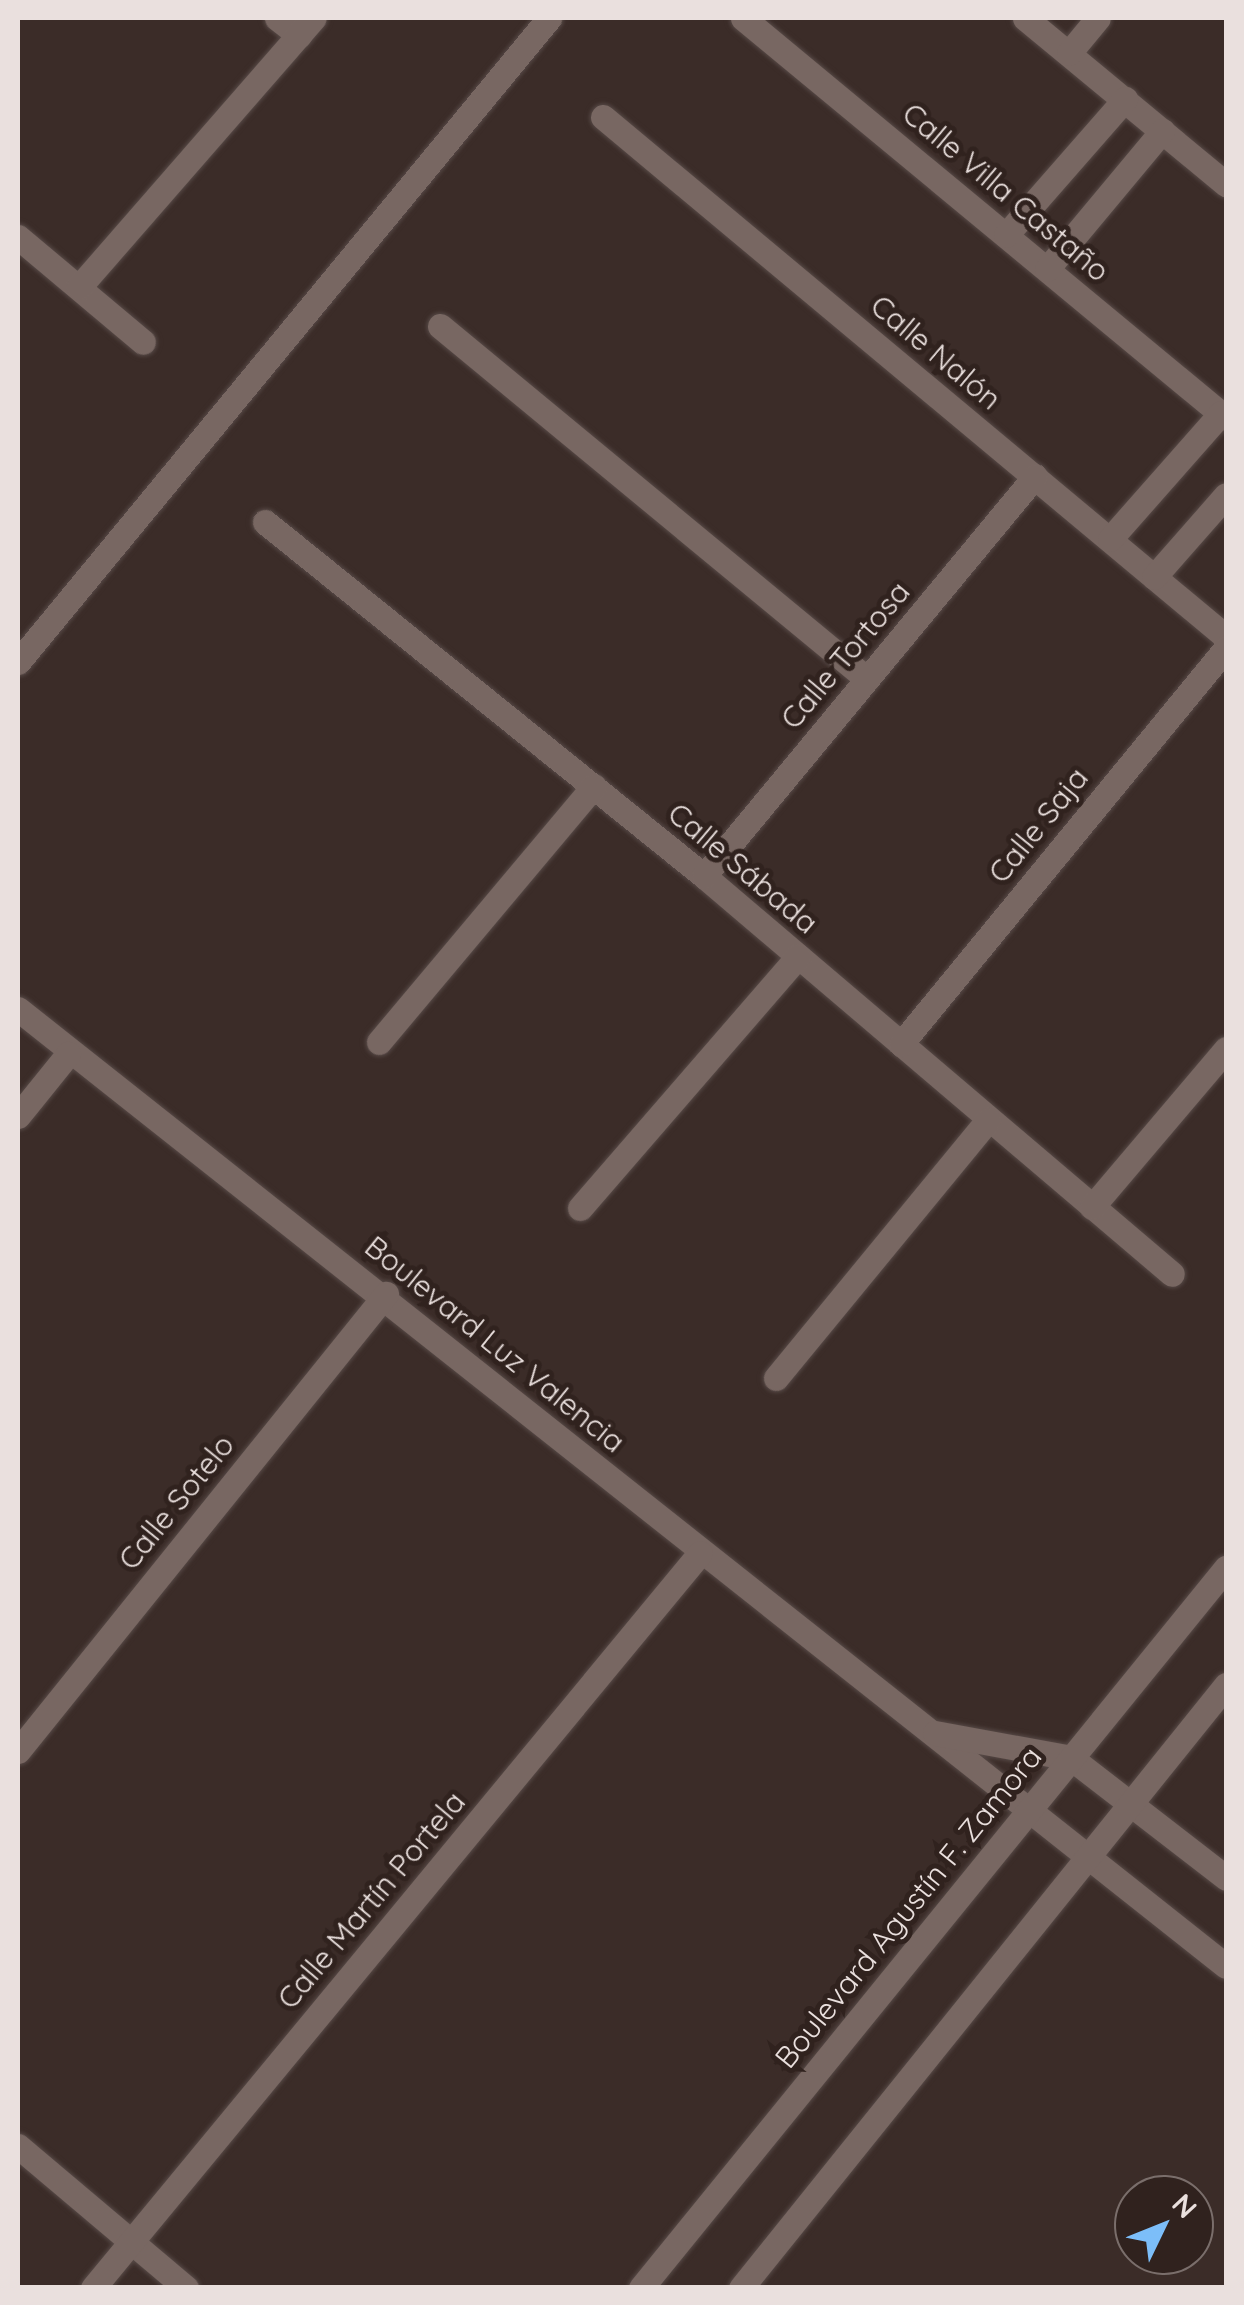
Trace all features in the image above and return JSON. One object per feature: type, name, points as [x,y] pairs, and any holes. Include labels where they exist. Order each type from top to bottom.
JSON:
[{"type":"street","points":[[80,287],[306,26],[277,18]]},
{"type":"street","points":[[18,662],[549,18]]},
{"type":"street","name":"Calle Villa Castaño","points":[[743,18],[1224,415]]},
{"type":"street","points":[[1025,18],[1226,184]]},
{"type":"street","points":[[1068,53],[1098,18]]},
{"type":"street","points":[[1006,235],[1125,99]]},
{"type":"street","name":"Calle Nalón","points":[[603,117],[1226,637]]},
{"type":"street","points":[[1047,269],[1162,130]]},
{"type":"street","points":[[18,236],[143,342]]},
{"type":"street","points":[[440,326],[867,679]]},
{"type":"street","points":[[1110,540],[1224,415]]},
{"type":"street","name":"Calle Tortosa","points":[[704,876],[1035,476]]},
{"type":"street","points":[[1154,577],[1226,495]]},
{"type":"street","name":"Calle Sábada","points":[[265,522],[704,876],[1172,1274]]},
{"type":"street","name":"Calle Saja","points":[[900,1044],[1226,648]]},
{"type":"street","points":[[380,1042],[594,786]]},
{"type":"street","points":[[580,1208],[798,956]]},
{"type":"street","name":"Boulevard Luz Valencia","points":[[18,1009],[68,1054],[386,1294],[700,1554],[1091,1853],[1226,1966]]},
{"type":"street","points":[[1092,1207],[1226,1049]]},
{"type":"street","points":[[18,1116],[68,1054]]},
{"type":"street","points":[[776,1378],[988,1120]]},
{"type":"street","name":"Calle Sotelo","points":[[18,1751],[386,1294]]},
{"type":"street","name":"Calle Martín Portela","points":[[93,2288],[700,1554]]},
{"type":"street","name":"Boulevard Agustín F. Zamora","points":[[641,2288],[1226,1568]]},
{"type":"street","points":[[741,2288],[1226,1686]]},
{"type":"street","name":"Boulevard Luz Valencia","points":[[930,1732],[1071,1758],[1134,1801],[1226,1878]]},
{"type":"street","points":[[18,2146],[186,2288]]}]
